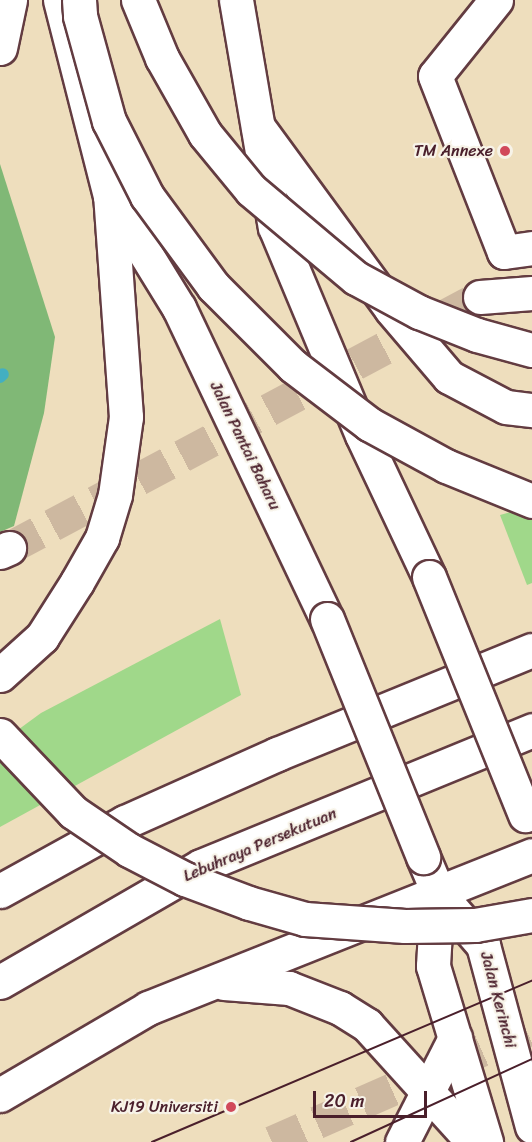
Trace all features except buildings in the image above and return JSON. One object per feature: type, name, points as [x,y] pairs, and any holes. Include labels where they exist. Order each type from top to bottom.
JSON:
[{"type":"main road","points":[[0,48],[10,0]]},
{"type":"main road","name":"Jalan Pantai Baharu","points":[[60,0],[110,196],[179,308],[327,619],[438,893]]},
{"type":"main road","points":[[79,0],[109,120],[147,196],[213,286],[292,366],[369,424],[446,466],[532,501]]},
{"type":"main road","points":[[138,0],[162,58],[206,134],[251,190],[356,279],[419,312],[477,335],[532,350]]},
{"type":"main road","points":[[236,0],[275,227],[362,435],[429,577],[529,823]]},
{"type":"main road","points":[[496,0],[435,76],[504,252],[532,248]]},
{"type":"main road","points":[[258,127],[391,309],[449,377],[506,407],[532,410]]},
{"type":"main road","points":[[0,675],[42,637],[102,538],[115,495],[126,417],[110,196]]},
{"type":"main road","points":[[480,297],[532,293]]},
{"type":"main road","points":[[0,891],[125,822],[277,754],[532,650]]},
{"type":"main road","name":"Lebuhraya Persekutuan","points":[[0,982],[201,866],[532,730]]},
{"type":"main road","points":[[0,735],[13,753],[82,818],[129,850],[185,879],[249,903],[305,919],[405,926],[475,925],[532,915]]},
{"type":"main road","points":[[0,1095],[148,1008],[532,855]]},
{"type":"main road","points":[[438,893],[433,966],[486,1142]]},
{"type":"main road","name":"Jalan Kerinchi","points":[[438,893],[483,945],[532,1126]]},
{"type":"main road","points":[[215,982],[289,988],[340,1008],[367,1025],[427,1088],[473,1142]]},
{"type":"main road","points":[[402,1142],[427,1088],[455,1038]]},
{"type":"green space","points":[[0,164],[55,337],[44,413],[14,526],[0,532]]},
{"type":"green space","points":[[532,506],[532,583],[527,585],[500,515]]},
{"type":"green space","points":[[220,619],[241,695],[0,827],[0,743],[41,713]]},
{"type":"waterway","points":[[0,377],[3,374]]},
{"type":"tunnel","points":[[9,548],[480,297]]},
{"type":"tunnel","points":[[272,1142],[532,1028]]},
{"type":"tram line","points":[[152,1142],[532,981]]},
{"type":"tram line","points":[[351,1142],[532,1059]]},
{"type":"place","name":"TM Annexe","points":[[505,151]]},
{"type":"place","name":"KJ19 Universiti","points":[[231,1107]]}]
